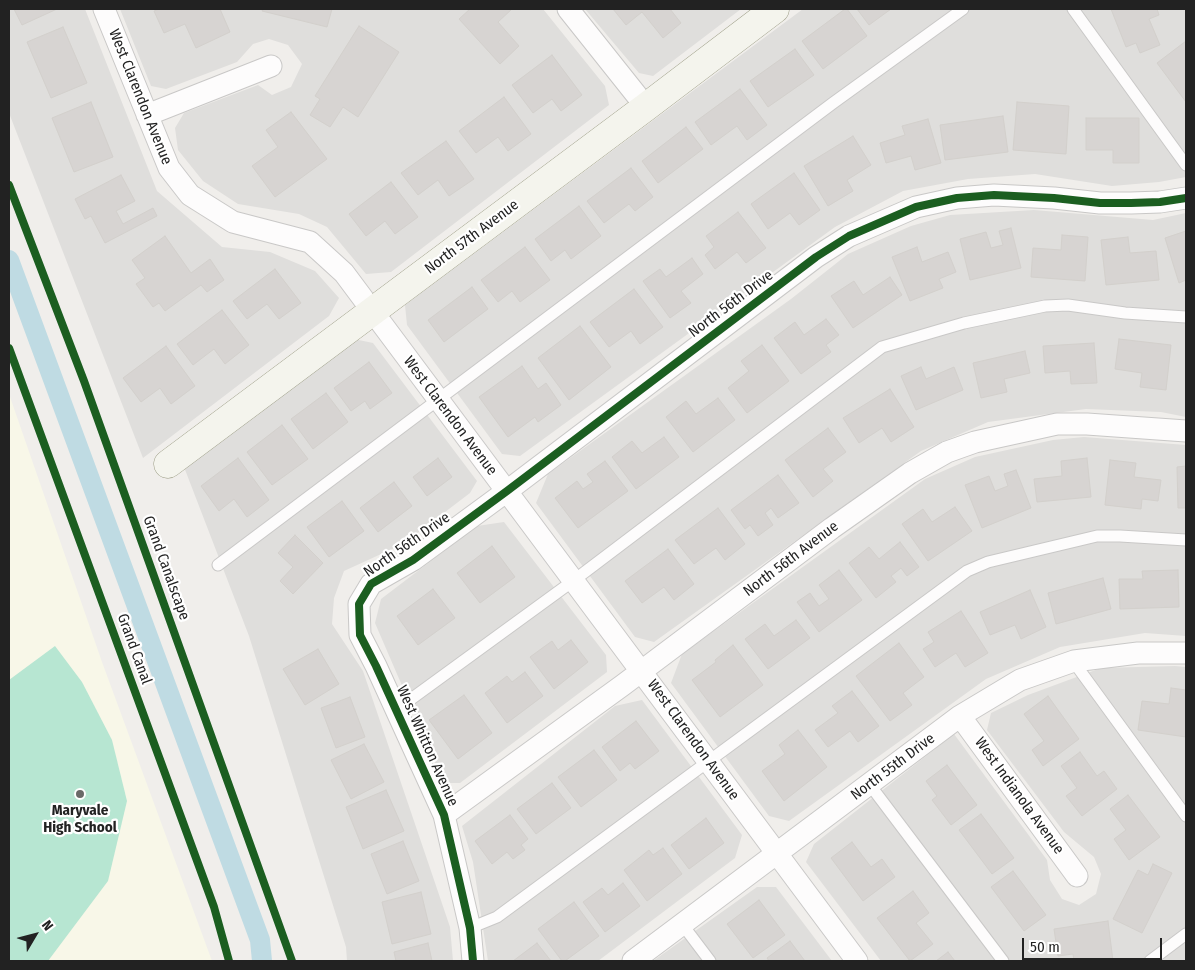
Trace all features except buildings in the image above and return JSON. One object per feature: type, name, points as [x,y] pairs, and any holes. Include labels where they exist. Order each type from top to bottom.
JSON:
[{"type":"street","name":"West Clarendon Avenue","points":[[104,9],[169,168],[190,195],[233,222],[310,242],[344,273],[856,961]]},
{"type":"street","points":[[568,9],[646,107]]},
{"type":"street","name":"North 57th Avenue","points":[[168,464],[775,9]]},
{"type":"street","points":[[147,115],[271,66]]},
{"type":"street","name":"North 56th Drive","points":[[359,604],[371,584],[413,560],[816,257],[849,236],[916,207],[957,198],[994,195],[1116,203],[1160,202],[1186,198]]},
{"type":"street","name":"North 56th Avenue","points":[[444,815],[642,671],[832,528],[910,473],[947,452],[974,442],[1057,424],[1087,424],[1186,431]]},
{"type":"street","name":"West Whitton Avenue","points":[[359,604],[360,635],[444,815],[470,928],[473,961]]},
{"type":"street","name":"North 55th Drive","points":[[633,961],[960,716],[1020,680],[1072,661],[1138,653],[1186,653]]},
{"type":"street","name":"West Indianola Avenue","points":[[960,716],[1077,876]]},
{"type":"lane","points":[[218,565],[833,103],[963,9]]},
{"type":"lane","points":[[1073,9],[1186,165]]},
{"type":"lane","points":[[396,710],[573,581],[882,348],[964,323],[1045,306],[1068,305],[1125,314],[1186,317]]},
{"type":"lane","points":[[470,928],[496,917],[967,571],[988,562],[1097,536],[1186,540]]},
{"type":"lane","points":[[1072,661],[1186,816]]},
{"type":"lane","points":[[870,785],[1003,961]]},
{"type":"lane","points":[[682,924],[710,961]]},
{"type":"lane","points":[[1150,961],[1186,934]]},
{"type":"shaded area","points":[[9,9],[85,9],[157,191],[222,247],[270,252],[315,271],[339,298],[329,316],[143,458],[9,113]]},
{"type":"shaded area","points":[[120,9],[543,9],[605,86],[609,105],[391,272],[366,274],[327,227],[299,214],[238,204],[203,181],[178,150],[175,128],[184,113],[258,85],[272,95],[291,87],[302,64],[288,45],[269,39],[253,44],[237,62],[166,89],[151,86]]},
{"type":"shaded area","points":[[585,9],[741,9],[653,76],[639,73]]},
{"type":"shaded area","points":[[803,9],[1186,9],[1186,177],[1159,182],[1112,186],[1035,174],[968,179],[903,191],[835,227],[520,456],[502,454],[407,325],[405,305]]},
{"type":"shaded area","points":[[1034,210],[1153,220],[1186,213],[1186,417],[1161,412],[1086,409],[988,422],[921,451],[654,642],[635,637],[536,503],[548,474],[791,299],[848,254],[911,226],[950,215]]},
{"type":"shaded area","points":[[354,339],[373,343],[477,481],[470,493],[403,544],[344,571],[334,598],[332,624],[363,671],[450,927],[453,961],[347,961],[346,947],[249,636],[184,467]]},
{"type":"shaded area","name":"Maryvale High School","points":[[9,394],[102,662],[212,961],[9,961]]},
{"type":"shaded area","points":[[1084,437],[1186,445],[1186,636],[1145,633],[1060,647],[986,679],[789,821],[769,816],[671,683],[682,654],[925,479],[975,457],[1053,440]]},
{"type":"shaded area","points":[[504,522],[606,655],[607,672],[460,783],[444,783],[375,623],[381,599],[477,526]]},
{"type":"shaded area","points":[[1186,667],[1186,961],[881,961],[806,862],[814,844],[954,734],[1047,860],[1050,880],[1062,899],[1079,905],[1096,894],[1101,874],[1094,857],[1064,832],[987,730],[991,713],[1028,695],[1101,668]]},
{"type":"shaded area","points":[[642,700],[742,835],[735,858],[598,961],[488,961],[473,862],[462,826],[615,706]]},
{"type":"shaded area","points":[[757,887],[776,887],[832,961],[653,961]]},
{"type":"green space","points":[[55,646],[82,682],[112,740],[127,801],[108,881],[48,961],[9,961],[9,680]]},
{"type":"waterway","points":[[9,260],[260,940],[262,961]]},
{"type":"cycle path","name":"Grand Canalscape","points":[[9,185],[84,381],[292,961]]},
{"type":"cycle path","points":[[473,961],[470,928],[444,815],[360,635],[359,604],[371,584],[413,560],[816,257],[849,236],[916,207],[957,198],[994,195],[1054,198],[1100,203],[1160,202],[1186,198]]},
{"type":"cycle path","name":"Grand Canal","points":[[9,348],[214,907],[229,961]]},
{"type":"place","name":"Maryvale High School","points":[[80,794]]}]
